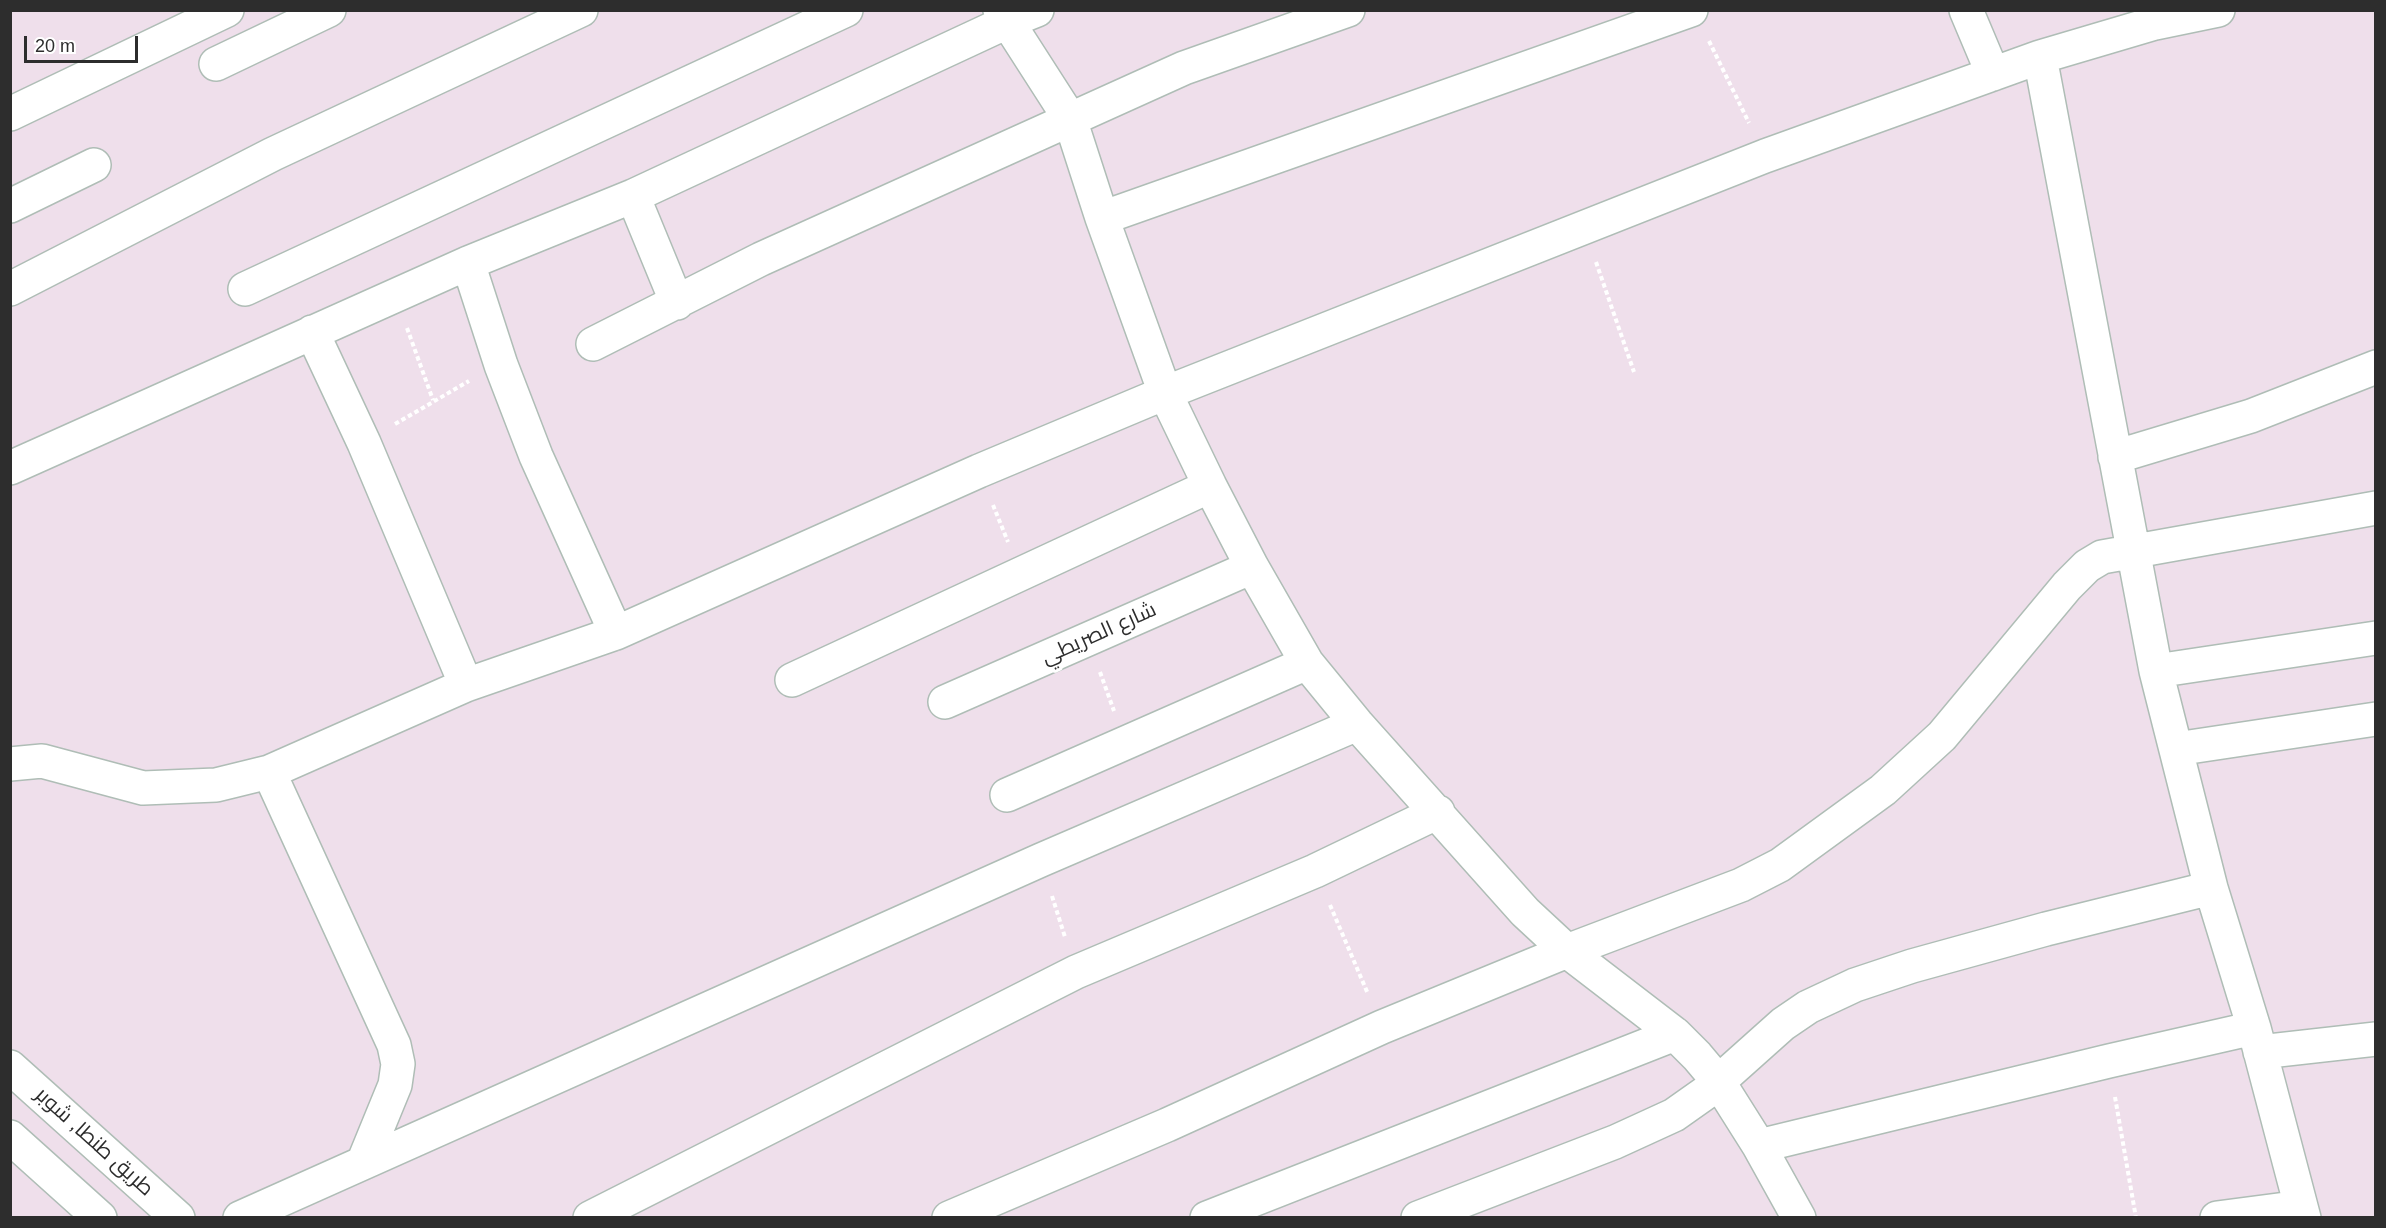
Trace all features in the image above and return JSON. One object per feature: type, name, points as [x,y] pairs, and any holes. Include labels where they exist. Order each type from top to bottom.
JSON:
[{"type":"street","points":[[10,114],[185,19],[227,10]]},
{"type":"street","points":[[216,64],[330,10]]},
{"type":"street","points":[[10,289],[273,154],[580,10]]},
{"type":"street","points":[[245,289],[846,10]]},
{"type":"street","points":[[10,468],[468,263],[633,196],[1003,16],[1037,10]]},
{"type":"street","points":[[593,344],[761,259],[1184,68],[1348,10]]},
{"type":"street","points":[[1966,10],[1993,74]]},
{"type":"street","points":[[10,764],[42,761],[143,788],[216,785],[269,772],[466,685],[616,633],[979,471],[1165,393],[1765,156],[2153,16],[2218,10]]},
{"type":"street","points":[[1003,16],[1071,119],[1102,218],[1165,393],[1252,567],[1307,663],[1357,724],[1526,912],[1567,951],[1675,1034],[1718,1081],[1759,1146],[1799,1218]]},
{"type":"street","points":[[1102,218],[1697,21]]},
{"type":"street","points":[[2040,57],[2156,671],[2211,888],[2257,1040],[2303,1213],[2217,1218]]},
{"type":"street","points":[[10,206],[94,165]]},
{"type":"street","points":[[633,196],[676,303]]},
{"type":"street","points":[[468,263],[501,365],[536,456],[616,633]]},
{"type":"street","points":[[312,332],[364,443],[466,685]]},
{"type":"street","points":[[2115,457],[2251,416],[2376,367]]},
{"type":"street","points":[[792,680],[1210,486]]},
{"type":"street","points":[[949,1218],[1167,1125],[1382,1026],[1567,951],[1741,885],[1780,865],[1883,790],[1942,736],[2077,575],[2102,557],[2376,508]]},
{"type":"street","name":"شارع الصريطي","points":[[945,702],[1252,567]]},
{"type":"street","points":[[2156,671],[2376,638]]},
{"type":"street","points":[[1007,795],[1307,663]]},
{"type":"street","points":[[2176,749],[2376,719]]},
{"type":"street","points":[[240,1218],[1041,860],[1357,724]]},
{"type":"street","points":[[269,772],[394,1045],[398,1065],[395,1085],[363,1163]]},
{"type":"street","points":[[590,1218],[1076,972],[1315,871],[1438,812]]},
{"type":"street","points":[[1418,1218],[1648,1128],[1674,1114],[1718,1081],[1756,1046],[1808,1006],[1856,985],[1912,966],[2035,932],[2211,888]]},
{"type":"street","points":[[1207,1218],[1675,1034]]},
{"type":"street","points":[[1759,1146],[2109,1061],[2257,1040],[2376,1039]]},
{"type":"street","name":"طريق طنطا, شوبر","points":[[10,1067],[178,1218]]},
{"type":"street","points":[[10,1137],[100,1218]]},
{"type":"path","points":[[1697,21],[1765,156]]},
{"type":"path","points":[[1584,229],[1634,372]]},
{"type":"path","points":[[364,443],[433,400],[396,296]]},
{"type":"path","points":[[979,471],[1021,573]]},
{"type":"path","points":[[1088,638],[1125,744]]},
{"type":"path","points":[[1041,860],[1076,972]]},
{"type":"path","points":[[1315,871],[1382,1026]]},
{"type":"path","points":[[2109,1061],[2136,1218]]}]
